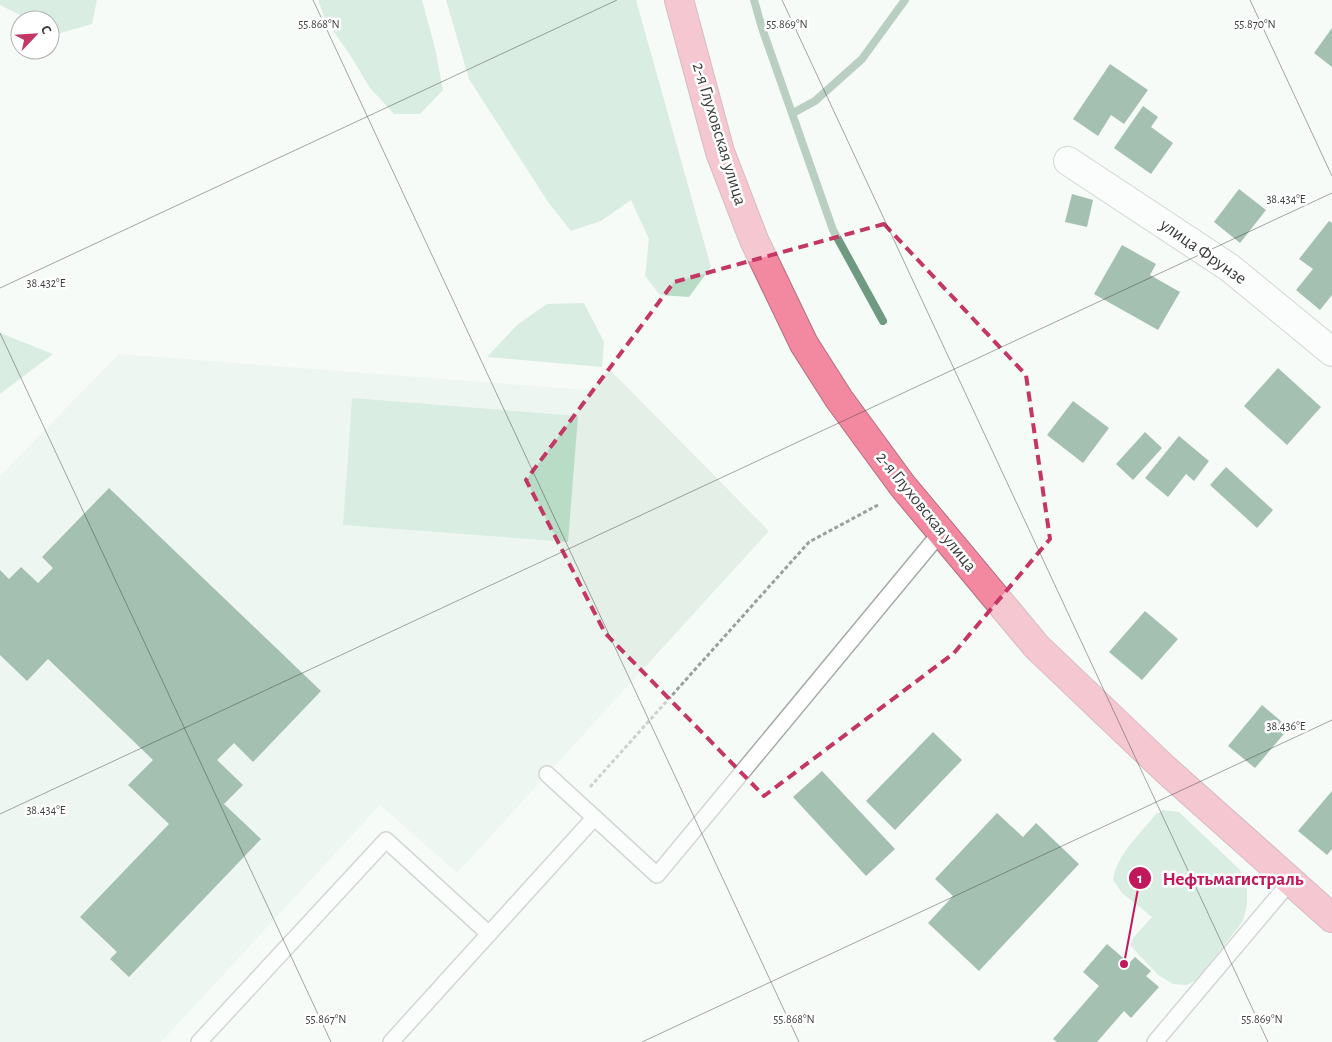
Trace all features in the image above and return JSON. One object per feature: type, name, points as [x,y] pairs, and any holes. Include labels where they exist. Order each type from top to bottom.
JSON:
[{"type":"highway","name":"2-я Глуховская улица","points":[[679,0],[720,152],[754,240],[800,336],[845,407],[902,485],[1037,647],[1164,769],[1332,918]]},
{"type":"street","name":"улица Фрунзе","points":[[1068,161],[1230,268],[1332,352]]},
{"type":"lane","points":[[547,774],[657,875],[941,532]]},
{"type":"lane","points":[[391,1042],[594,818]]},
{"type":"lane","points":[[198,1042],[386,840],[488,934]]},
{"type":"lane","points":[[1155,1042],[1290,882]]},
{"type":"path","points":[[577,802],[809,542],[878,505]]},
{"type":"highlighted area","points":[[884,224],[1026,375],[1050,539],[954,653],[764,796],[605,633],[526,480],[674,282]]},
{"type":"shaded area","points":[[119,354],[587,390],[610,370],[769,531],[457,873],[380,805],[161,1042],[0,1042],[0,476]]},
{"type":"green space","points":[[0,0],[97,0],[92,24],[60,33],[60,10],[10,10],[0,5]]},
{"type":"green space","points":[[318,0],[422,0],[435,48],[443,90],[420,114],[394,114],[370,88],[325,19]]},
{"type":"green space","points":[[446,0],[636,0],[711,267],[689,297],[660,295],[645,276],[649,239],[631,200],[601,221],[571,231],[548,202],[469,79]]},
{"type":"green space","points":[[584,303],[604,342],[602,367],[487,357],[517,325],[547,304]]},
{"type":"green space","points":[[0,333],[53,354],[0,394]]},
{"type":"green space","points":[[352,398],[578,416],[568,542],[343,525]]},
{"type":"green space","points":[[1163,810],[1179,812],[1240,870],[1247,886],[1247,905],[1243,921],[1198,979],[1187,985],[1173,984],[1158,975],[1130,945],[1133,938],[1152,917],[1122,893],[1113,880],[1115,871],[1124,853],[1156,814]]},
{"type":"building","points":[[1332,28],[1332,67],[1314,53]]},
{"type":"building","points":[[1110,64],[1148,90],[1124,124],[1111,115],[1098,136],[1073,119]]},
{"type":"building","points":[[1143,106],[1158,117],[1151,127],[1173,143],[1151,174],[1114,148]]},
{"type":"building","points":[[1239,189],[1266,210],[1240,243],[1214,222]]},
{"type":"building","points":[[1072,194],[1093,200],[1087,227],[1065,222]]},
{"type":"building","points":[[1329,221],[1332,223],[1332,295],[1320,310],[1296,290],[1313,269],[1299,259]]},
{"type":"building","points":[[1122,245],[1156,264],[1150,275],[1180,292],[1158,330],[1094,294]]},
{"type":"building","points":[[1278,368],[1321,407],[1287,445],[1244,406]]},
{"type":"building","points":[[1073,401],[1109,428],[1083,463],[1047,435]]},
{"type":"building","points":[[1145,432],[1162,448],[1133,480],[1116,464]]},
{"type":"building","points":[[1179,436],[1209,461],[1194,481],[1186,474],[1168,497],[1145,478]]},
{"type":"building","points":[[1226,467],[1273,510],[1257,528],[1210,485]]},
{"type":"building","points":[[109,488],[321,691],[253,762],[234,743],[217,760],[243,785],[224,804],[261,839],[129,977],[110,959],[117,952],[80,917],[169,824],[128,785],[153,760],[48,659],[27,681],[0,655],[0,570],[9,579],[21,567],[38,583],[53,568],[42,557]]},
{"type":"building","points":[[1145,611],[1178,639],[1142,680],[1109,652]]},
{"type":"building","points":[[1262,705],[1289,728],[1255,768],[1228,746]]},
{"type":"building","points":[[933,732],[962,760],[895,830],[866,801]]},
{"type":"building","points":[[822,771],[895,849],[866,876],[793,797]]},
{"type":"building","points":[[1332,791],[1332,849],[1327,855],[1298,831]]},
{"type":"building","points":[[997,813],[1023,837],[1036,823],[1079,864],[979,971],[928,923],[953,896],[935,879]]},
{"type":"building","points":[[1107,944],[1129,963],[1135,957],[1151,971],[1146,976],[1159,987],[1131,1018],[1124,1011],[1097,1042],[1057,1042],[1053,1039],[1099,986],[1083,972]]},
{"type":"waterway","points":[[754,0],[762,28],[833,230],[883,321]]},
{"type":"waterway","points":[[793,113],[815,101],[862,59],[905,0]]},
{"type":"place","name":"Нефтьмагистраль","points":[[1124,964]]}]
